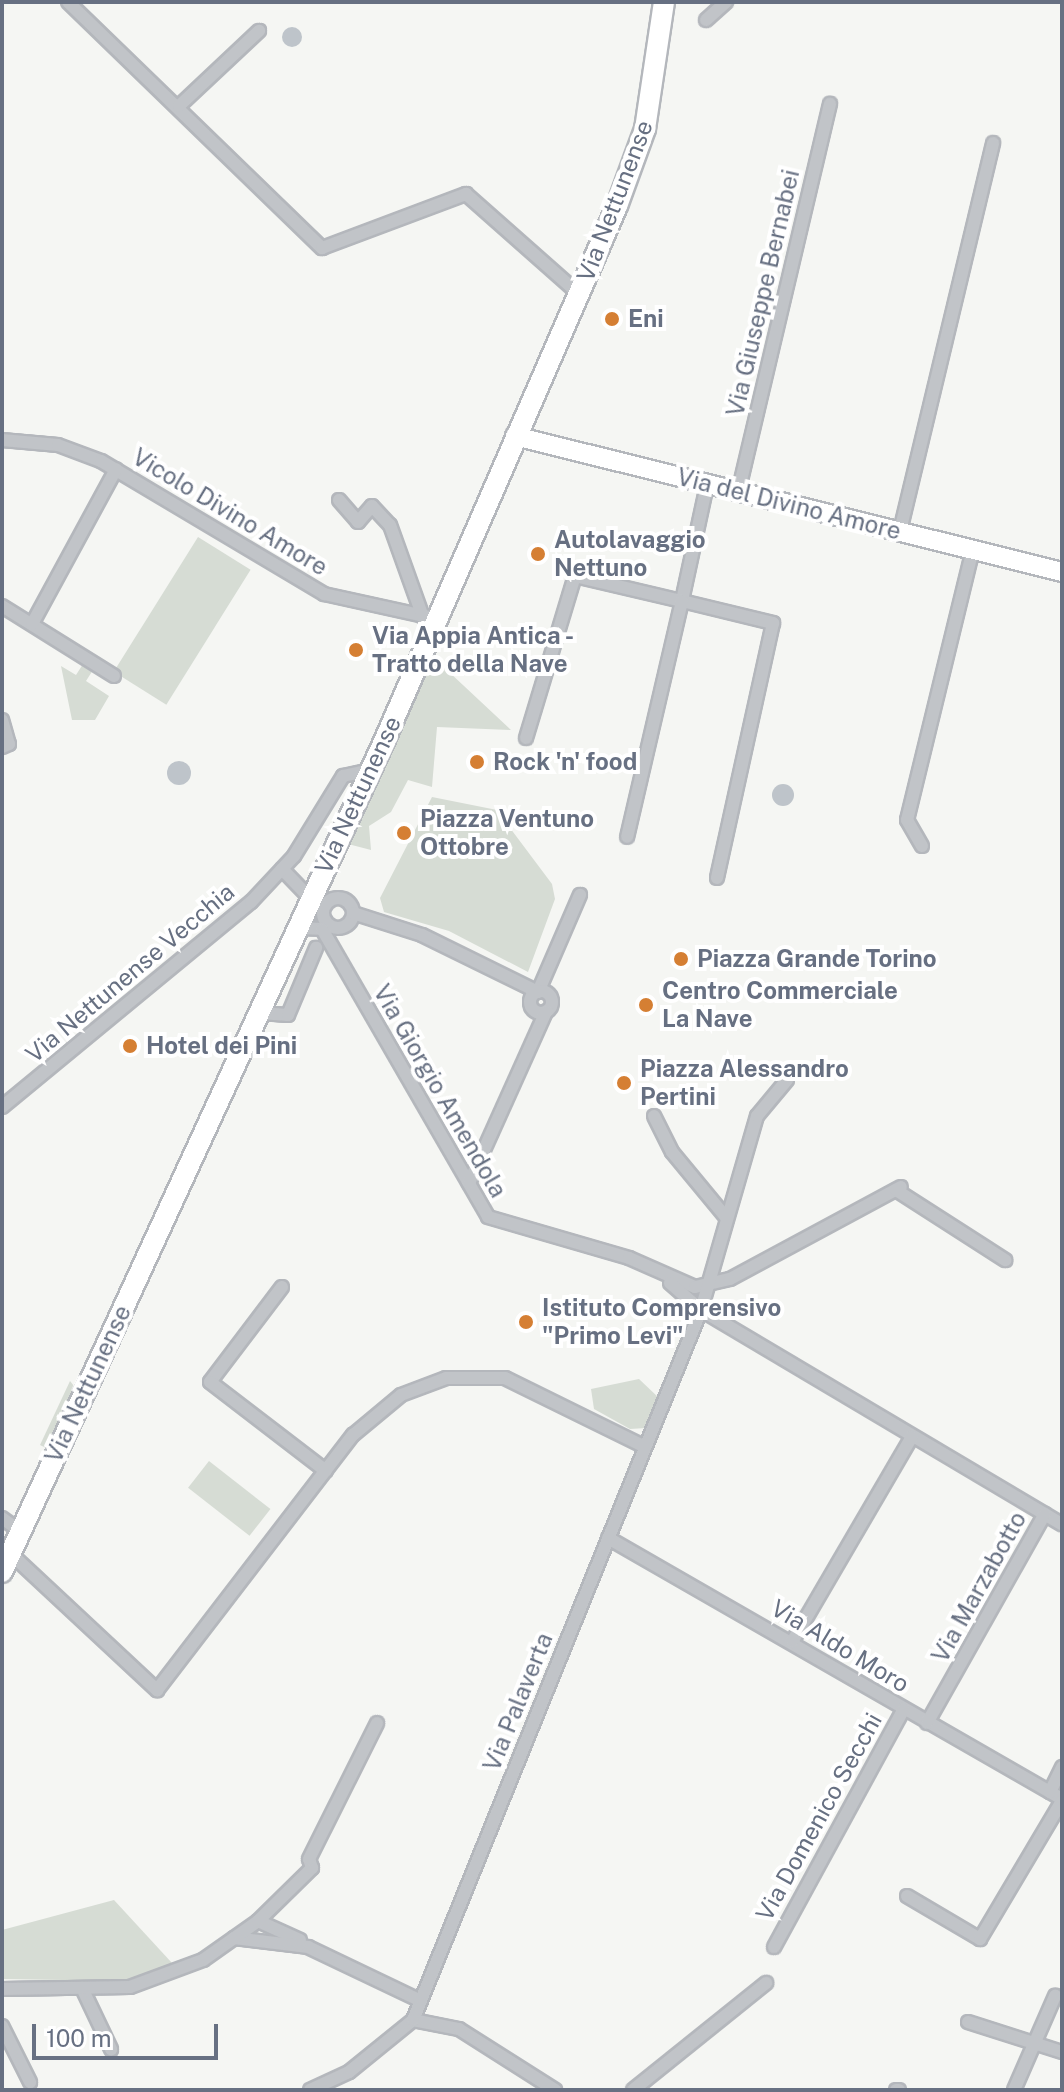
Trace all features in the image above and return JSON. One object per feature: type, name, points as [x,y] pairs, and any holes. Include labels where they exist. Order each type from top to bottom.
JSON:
[{"type":"main road","name":"Via Nettunense","points":[[6,1563],[371,770],[431,618],[579,294],[645,129],[664,2]]},
{"type":"main road","name":"Via del Divino Amore","points":[[515,436],[1062,572]]},
{"type":"street","points":[[68,2],[179,106],[322,248],[466,194],[579,294]]},
{"type":"street","points":[[706,20],[726,2]]},
{"type":"street","points":[[179,106],[259,31]]},
{"type":"street","name":"Via Giuseppe Bernabei","points":[[738,493],[830,104]]},
{"type":"street","points":[[900,531],[993,143]]},
{"type":"street","name":"Vicolo Divino Amore","points":[[2,440],[58,445],[116,469],[318,591],[431,618]]},
{"type":"street","points":[[32,624],[116,469]]},
{"type":"street","points":[[627,837],[707,485]]},
{"type":"street","points":[[339,500],[358,522],[372,506],[390,525],[431,618]]},
{"type":"street","points":[[922,846],[907,820],[973,550]]},
{"type":"street","points":[[526,738],[575,576],[773,623],[717,878]]},
{"type":"street","points":[[2,606],[114,676]]},
{"type":"street","points":[[2,720],[9,744],[2,747]]},
{"type":"street","name":"Via Nettunense Vecchia","points":[[2,1107],[196,952],[282,869],[343,776],[371,770]]},
{"type":"street","points":[[282,869],[314,893],[344,900],[353,913],[422,935],[539,1002]]},
{"type":"street","points":[[469,1183],[534,1030],[539,1002],[580,895]]},
{"type":"street","points":[[344,900],[326,904],[328,923],[341,928],[353,913]]},
{"type":"street","name":"Via Giorgio Amendola","points":[[297,928],[322,929],[488,1217],[629,1258],[667,1280],[701,1310],[1062,1524]]},
{"type":"street","points":[[260,1013],[288,1015],[316,948]]},
{"type":"street","name":"Via Palaverta","points":[[310,2090],[349,2072],[413,2020],[701,1310],[725,1216],[760,1109],[787,1080]]},
{"type":"street","points":[[654,1116],[672,1152],[725,1216]]},
{"type":"street","points":[[709,1284],[898,1188],[1005,1260]]},
{"type":"street","name":"Via Giorgio Amendola","points":[[667,1280],[709,1284]]},
{"type":"street","points":[[282,1287],[210,1382],[326,1471]]},
{"type":"street","points":[[6,1563],[157,1690],[365,1422],[401,1395],[478,1375],[539,1388],[645,1447]]},
{"type":"street","points":[[792,1642],[912,1437]]},
{"type":"street","name":"Via Marzabotto","points":[[927,1723],[1045,1514]]},
{"type":"street","points":[[2,1518],[21,1532]]},
{"type":"street","name":"Via Aldo Moro","points":[[608,1538],[1062,1800],[980,1939],[907,1896]]},
{"type":"street","name":"Via Domenico Secchi","points":[[774,1947],[904,1709]]},
{"type":"street","points":[[2,1989],[130,1987],[203,1960],[258,1921],[312,1868],[309,1859],[377,1723]]},
{"type":"street","points":[[1050,1792],[1062,1767]]},
{"type":"street","points":[[258,1921],[421,2001]]},
{"type":"street","points":[[234,1938],[308,1947]]},
{"type":"street","points":[[633,2090],[766,1983]]},
{"type":"street","points":[[82,1988],[111,2049]]},
{"type":"street","points":[[1014,2090],[1055,1996]]},
{"type":"street","points":[[413,2020],[459,2029],[555,2090]]},
{"type":"street","points":[[968,2022],[1036,2041],[1062,2052]]},
{"type":"street","points":[[2,2026],[30,2082]]},
{"type":"shaded area","points":[[292,27],[299,30],[302,37],[299,44],[292,47],[285,44],[282,37],[285,30]]},
{"type":"shaded area","points":[[198,537],[251,570],[166,705],[114,672]]},
{"type":"shaded area","points":[[433,657],[511,730],[437,727],[432,787],[408,780],[391,812],[369,826],[371,850],[348,844]]},
{"type":"shaded area","points":[[83,664],[93,670],[86,681],[109,696],[95,720],[72,720],[61,666],[76,675]]},
{"type":"shaded area","points":[[179,761],[187,765],[191,773],[187,781],[179,785],[171,781],[167,773],[171,765]]},
{"type":"shaded area","points":[[783,784],[791,787],[794,795],[791,803],[783,806],[775,803],[772,795],[775,787]]},
{"type":"shaded area","points":[[432,797],[507,812],[507,824],[552,884],[555,899],[528,972],[449,931],[384,912],[380,898]]},
{"type":"shaded area","points":[[639,1379],[659,1398],[646,1428],[630,1429],[594,1409],[591,1389]]},
{"type":"shaded area","points":[[70,1381],[74,1386],[46,1448],[40,1445]]},
{"type":"shaded area","points":[[209,1461],[270,1509],[250,1536],[188,1488]]},
{"type":"shaded area","points":[[114,1900],[172,1963],[124,1981],[2,1979],[2,1930]]},
{"type":"place","name":"Eni","points":[[612,319]]},
{"type":"place","name":"Autolavaggio Nettuno","points":[[538,554]]},
{"type":"place","name":"Via Appia Antica - Tratto della Nave","points":[[356,650]]},
{"type":"place","name":"Rock 'n' food","points":[[477,762]]},
{"type":"place","name":"Piazza Ventuno Ottobre","points":[[404,833]]},
{"type":"place","name":"Piazza Grande Torino","points":[[681,959]]},
{"type":"place","name":"Centro Commerciale La Nave","points":[[646,1005]]},
{"type":"place","name":"Hotel dei Pini","points":[[130,1046]]},
{"type":"place","name":"Piazza Alessandro Pertini","points":[[624,1083]]},
{"type":"place","name":"Istituto Comprensivo \"Primo Levi\"","points":[[526,1322]]}]
